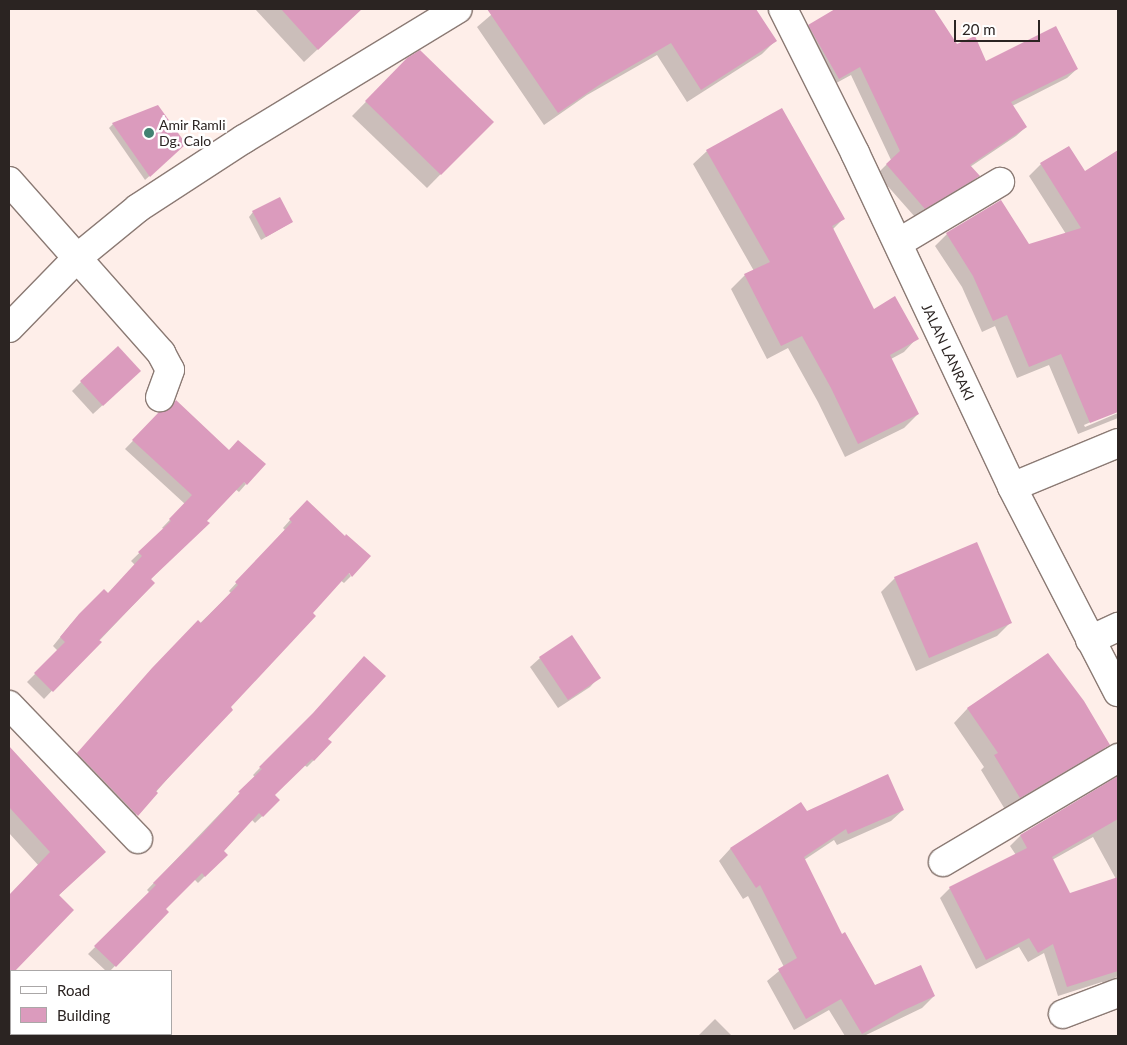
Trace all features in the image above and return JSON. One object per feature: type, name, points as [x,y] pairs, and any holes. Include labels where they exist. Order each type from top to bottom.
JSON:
[{"type":"street","points":[[9,328],[77,258],[138,208],[244,139],[458,9]]},
{"type":"street","name":"JALAN LANRAKI","points":[[783,9],[898,243],[1012,487],[1118,692]]},
{"type":"street","points":[[9,181],[168,364],[169,377],[160,397]]},
{"type":"street","points":[[898,243],[1000,182]]},
{"type":"street","points":[[1012,487],[1118,442]]},
{"type":"street","points":[[1090,640],[1118,627]]},
{"type":"street","points":[[9,705],[138,839]]},
{"type":"street","points":[[943,862],[1118,758]]},
{"type":"street","points":[[1063,1014],[1118,994]]},
{"type":"building","points":[[281,9],[362,9],[318,50]]},
{"type":"building","points":[[487,9],[756,9],[777,41],[701,90],[671,43],[602,83],[558,113]]},
{"type":"building","points":[[835,9],[934,9],[957,44],[975,36],[986,61],[1056,26],[1078,69],[1011,102],[1027,127],[970,165],[980,176],[925,209],[886,164],[900,151],[860,67],[839,79],[808,25]]},
{"type":"building","points":[[420,50],[494,122],[441,175],[365,101],[407,58]]},
{"type":"building","name":"Amir Ramli Dg. Calo","points":[[158,105],[186,144],[150,177],[112,123]]},
{"type":"building","points":[[782,108],[845,219],[832,226],[874,309],[895,296],[919,339],[890,355],[919,414],[858,444],[831,388],[802,336],[781,346],[744,274],[770,262],[706,150]]},
{"type":"building","points":[[1069,146],[1085,171],[1118,150],[1118,412],[1090,423],[1061,354],[1029,367],[1007,315],[993,321],[973,276],[946,233],[1001,200],[1029,244],[1081,228],[1040,163]]},
{"type":"building","points":[[280,197],[293,222],[266,237],[252,211]]},
{"type":"building","points":[[118,346],[141,371],[103,406],[80,381]]},
{"type":"building","points":[[176,400],[229,450],[238,440],[266,464],[247,485],[244,482],[207,521],[210,523],[151,579],[155,583],[99,640],[102,642],[53,692],[34,673],[65,642],[60,637],[79,614],[104,589],[108,593],[142,556],[138,552],[171,521],[169,519],[192,495],[132,440],[159,412],[170,409]]},
{"type":"building","points":[[307,500],[345,536],[346,534],[371,556],[352,577],[349,573],[313,613],[316,616],[231,707],[233,710],[156,791],[158,793],[138,816],[77,753],[152,668],[198,620],[201,623],[238,585],[235,582],[292,522],[289,519]]},
{"type":"building","points":[[977,542],[1012,623],[929,658],[894,577]]},
{"type":"building","points":[[572,635],[601,678],[568,700],[539,657]]},
{"type":"building","points":[[1048,653],[1084,701],[1110,745],[1020,798],[994,755],[998,753],[967,708]]},
{"type":"building","points":[[364,656],[386,676],[328,739],[332,742],[314,761],[312,759],[275,795],[280,800],[263,817],[259,813],[224,851],[228,855],[205,877],[202,873],[166,909],[169,912],[116,967],[94,946],[156,885],[153,883],[203,833],[240,793],[238,792],[262,769],[259,767],[313,713]]},
{"type":"building","points":[[9,746],[106,852],[59,895],[74,910],[16,970],[10,970],[9,978],[9,895],[50,852],[9,807]]},
{"type":"building","points":[[888,774],[904,810],[848,834],[846,829],[804,857],[842,934],[845,932],[875,985],[921,965],[935,996],[902,1011],[862,1034],[841,999],[806,1019],[778,969],[797,958],[760,885],[756,888],[730,848],[801,802],[807,811]]},
{"type":"building","points":[[1118,776],[1118,819],[1052,857],[1070,893],[1118,877],[1118,971],[1067,987],[1053,944],[1038,953],[1029,938],[986,960],[949,887],[1027,848],[1020,835]]},
{"type":"place","name":"Amir Ramli Dg. Calo","points":[[149,133]]}]
